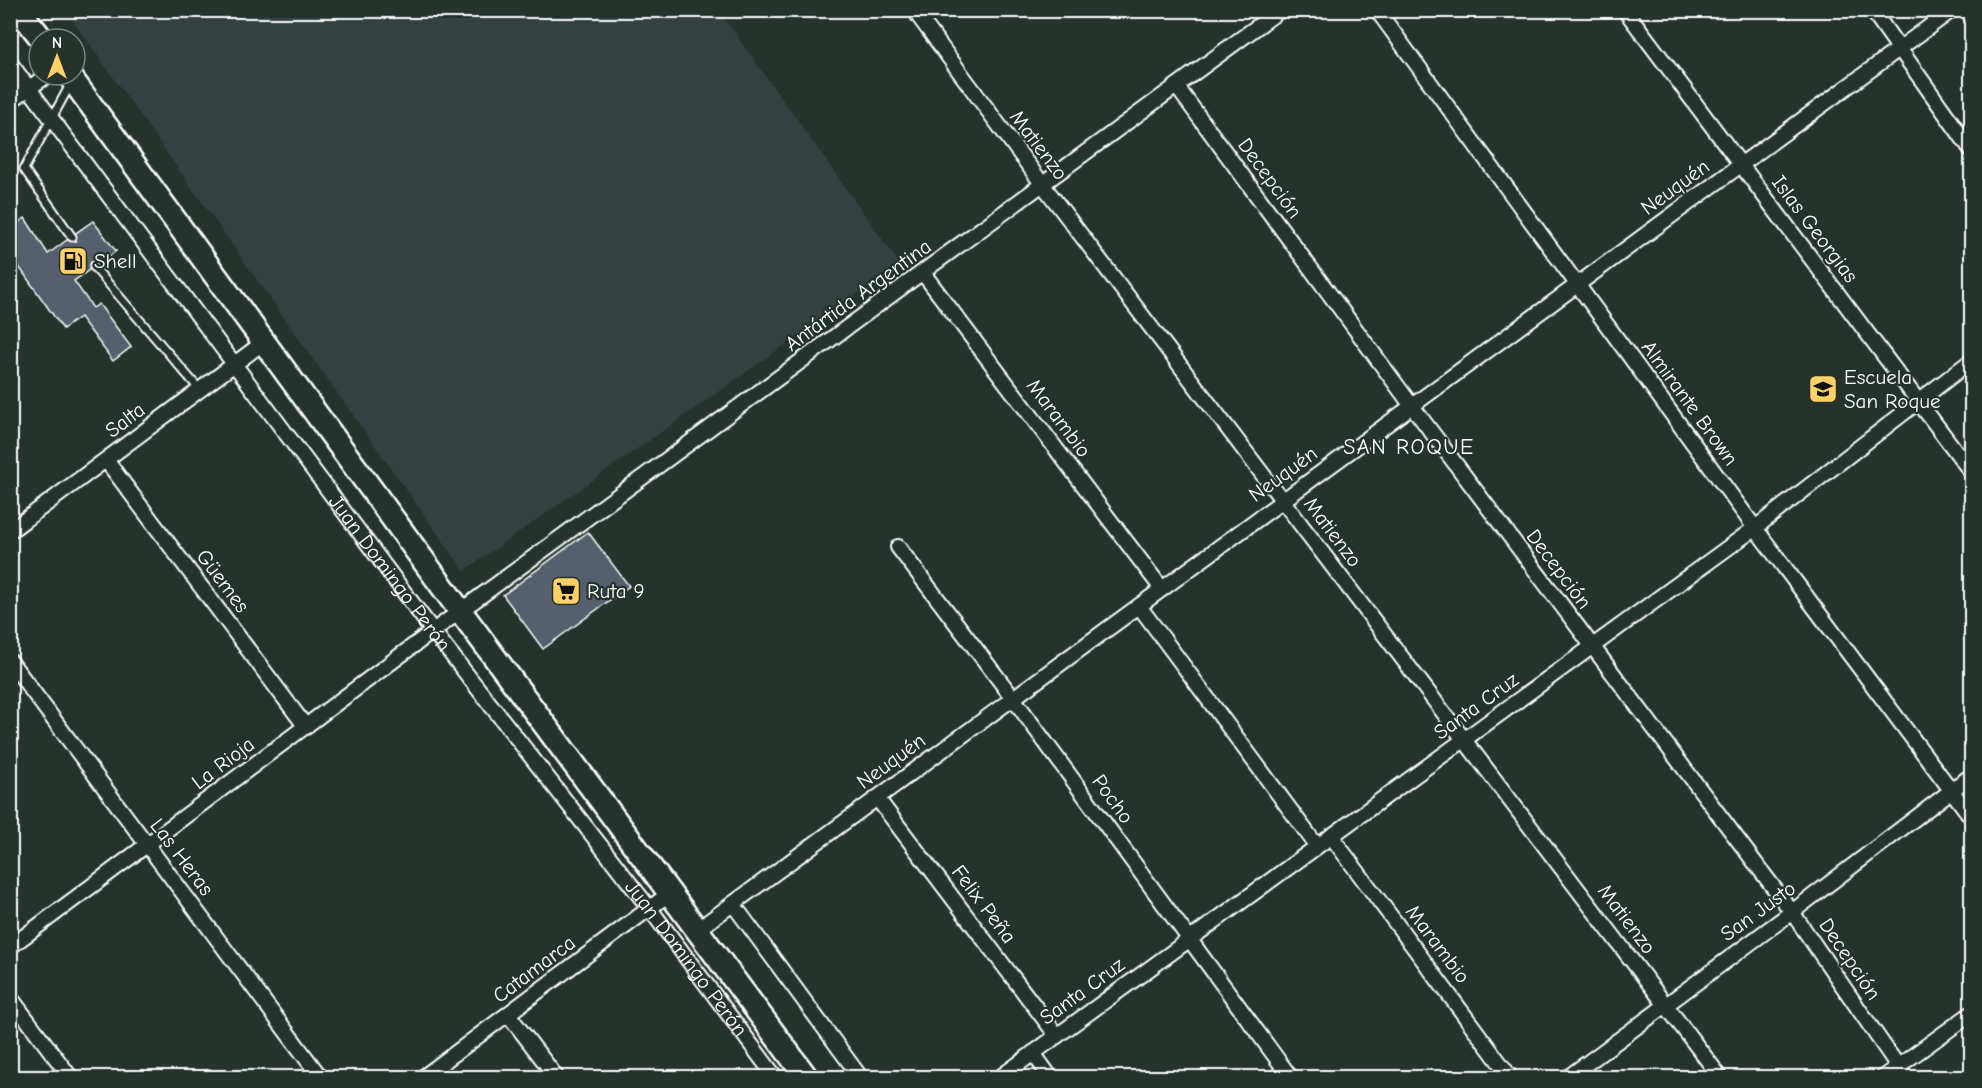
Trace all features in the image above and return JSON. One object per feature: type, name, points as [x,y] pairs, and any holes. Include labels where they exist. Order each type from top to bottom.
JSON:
[{"type":"main road","points":[[19,10],[32,27]]},
{"type":"main road","name":"Juan Domingo Perón","points":[[78,87],[461,612],[807,1077]]},
{"type":"street","name":"Matienzo","points":[[914,10],[1042,185],[1721,1077]]},
{"type":"street","name":"Antártida Argentina","points":[[461,612],[1280,10]]},
{"type":"street","name":"Almirante Brown","points":[[1377,10],[1755,528],[1971,818]]},
{"type":"street","name":"Islas Georgias","points":[[1625,10],[1971,473]]},
{"type":"street","points":[[1872,10],[1971,151]]},
{"type":"street","name":"Neuquén","points":[[697,930],[1952,10]]},
{"type":"street","name":"Juan Domingo Perón","points":[[10,63],[433,631],[650,909],[776,1077]]},
{"type":"street","name":"Decepción","points":[[1177,87],[1412,406],[1792,912],[1906,1077]]},
{"type":"street","points":[[10,101],[29,88]]},
{"type":"street","name":"Marambio","points":[[923,273],[1162,589]]},
{"type":"street","name":"Salta","points":[[10,531],[264,342]]},
{"type":"street","name":"Santa Cruz","points":[[999,1077],[1755,528],[1971,360]]},
{"type":"street","name":"Güemes","points":[[106,460],[306,727]]},
{"type":"street","name":"Pocho","points":[[898,547],[1013,698],[1291,1077]]},
{"type":"street","points":[[1139,606],[1317,846]]},
{"type":"street","name":"La Rioja","points":[[10,947],[461,612]]},
{"type":"street","name":"Las Heras","points":[[10,661],[321,1077]]},
{"type":"street","name":"San Justo","points":[[1567,1077],[1792,912],[1971,775]]},
{"type":"street","name":"Felix Peña","points":[[877,798],[1057,1036]]},
{"type":"street","name":"Marambio","points":[[1331,836],[1511,1077]]},
{"type":"street","name":"Catamarca","points":[[422,1077],[670,893]]},
{"type":"street","points":[[733,904],[861,1077]]},
{"type":"street","points":[[10,997],[71,1077]]},
{"type":"street","points":[[1882,1077],[1971,1013]]},
{"type":"street","points":[[508,1014],[557,1077]]},
{"type":"street","points":[[1033,1053],[1052,1077]]},
{"type":"lane","points":[[66,87],[24,169],[72,237]]},
{"type":"lane","points":[[94,267],[200,390]]},
{"type":"shaded area","points":[[66,11],[719,11],[900,264],[464,571],[87,41],[87,27],[77,27]]},
{"type":"building","points":[[25,218],[48,254],[67,240],[76,241],[76,233],[93,221],[116,251],[99,264],[91,262],[89,270],[74,281],[93,308],[99,304],[131,347],[113,361],[80,317],[63,329],[10,254],[10,228]]},
{"type":"building","name":"Ruta 9","points":[[588,532],[629,586],[543,649],[503,595]]},
{"type":"place","name":"Shell","points":[[73,261]]},
{"type":"place","name":"Escuela San Roque","points":[[1823,389]]},
{"type":"place","name":"Ruta 9","points":[[566,591]]},
{"type":"district","name":"SAN ROQUE","points":[[1409,446]]}]
